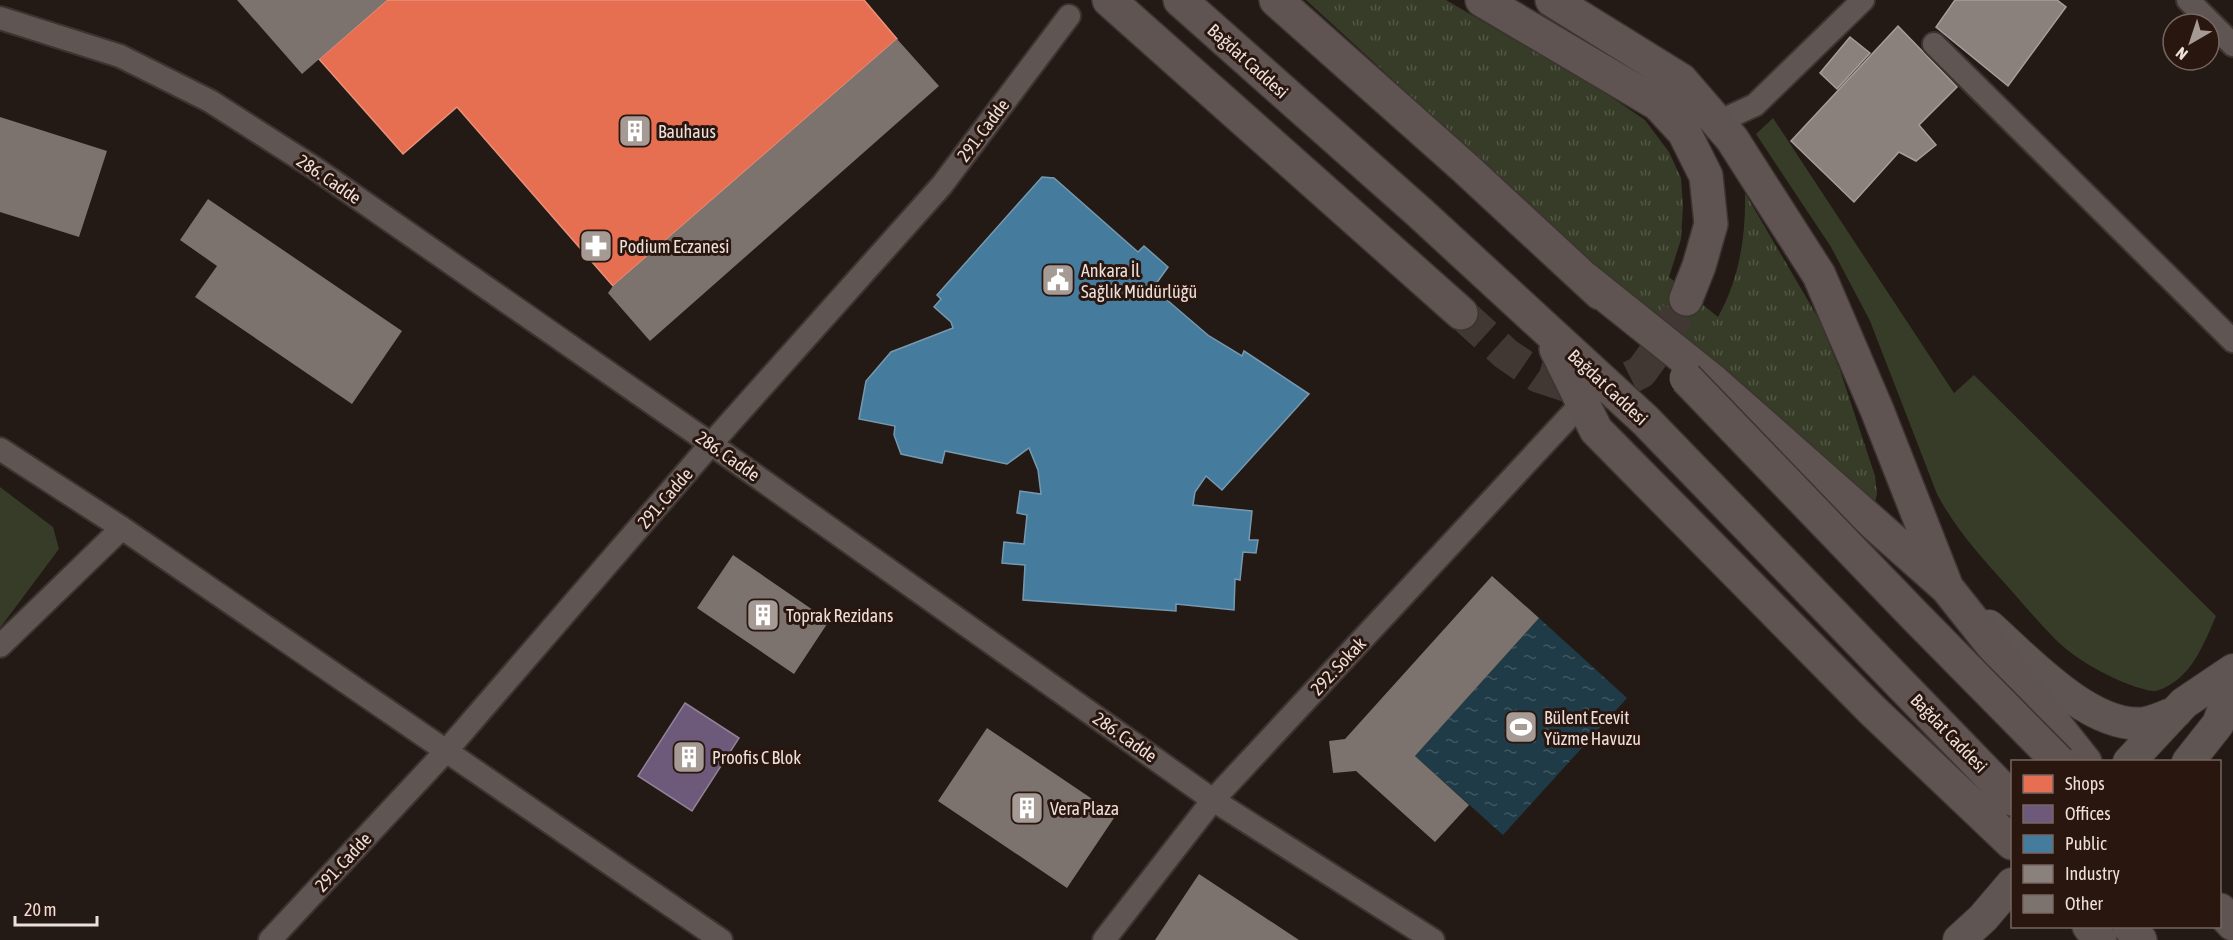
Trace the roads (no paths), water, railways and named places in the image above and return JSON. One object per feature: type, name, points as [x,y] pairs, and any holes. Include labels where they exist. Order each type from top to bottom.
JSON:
[{"type":"main road","points":[[1109,0],[1461,313]]},
{"type":"main road","name":"Bağdat Caddesi","points":[[1180,0],[1419,212],[1645,420],[2011,797]]},
{"type":"main road","points":[[1276,0],[1464,167],[1584,278],[1686,378],[1914,616],[2061,753],[2080,760]]},
{"type":"main road","points":[[1482,0],[1658,104],[1684,132],[1706,176],[1711,224],[1699,266],[1686,299]]},
{"type":"main road","points":[[1552,0],[1681,80],[1732,139],[1819,275],[1877,410],[1947,588],[2061,753]]},
{"type":"main road","points":[[1584,278],[1714,382],[2050,681],[2088,708],[2132,723],[2146,723],[2176,711]]},
{"type":"main road","points":[[1544,326],[1596,430],[1872,710],[2011,841]]},
{"type":"main road","points":[[2131,760],[2176,711],[2196,694],[2233,669]]},
{"type":"main road","points":[[2190,760],[2218,724],[2233,684]]},
{"type":"main road","points":[[1981,811],[2011,806]]},
{"type":"main road","points":[[1959,940],[1983,918],[2011,886]]},
{"type":"main road","points":[[1983,918],[2011,910]]},
{"type":"main road","points":[[2221,911],[2233,924]]},
{"type":"main road","points":[[2090,928],[2100,940]]},
{"type":"main road","points":[[2130,928],[2140,940]]},
{"type":"main road","points":[[2207,928],[2217,940]]},
{"type":"street","points":[[1718,122],[1755,105],[1863,0]]},
{"type":"street","points":[[2188,0],[2233,45]]},
{"type":"street","name":"291. Cadde","points":[[270,940],[447,750],[711,444],[942,185],[1069,16]]},
{"type":"street","name":"286. Cadde","points":[[0,18],[120,56],[210,101],[313,167],[711,444],[1214,800],[1433,940]]},
{"type":"street","points":[[1934,44],[2233,341]]},
{"type":"street","name":"292. Sokak","points":[[1104,940],[1214,800],[1583,402]]},
{"type":"street","points":[[0,449],[122,528],[722,940]]},
{"type":"street","points":[[0,646],[122,528]]},
{"type":"water","name":"Bülent Ecevit Yüzme Havuzu","points":[[1539,618],[1627,698],[1503,835],[1415,756]]},
{"type":"tunnel","points":[[1461,313],[1506,354],[1538,376],[1571,387],[1611,387],[1641,372],[1660,346],[1686,299]]},
{"type":"place","name":"Bauhaus","points":[[635,131]]},
{"type":"place","name":"Podium Eczanesi","points":[[596,246]]},
{"type":"place","name":"Ankara İl Sağlık Müdürlüğü","points":[[1058,280]]},
{"type":"place","name":"Toprak Rezidans","points":[[763,615]]},
{"type":"place","name":"Bülent Ecevit Yüzme Havuzu","points":[[1521,727]]},
{"type":"place","name":"Proofis C Blok","points":[[689,757]]},
{"type":"place","name":"Vera Plaza","points":[[1027,808]]}]
